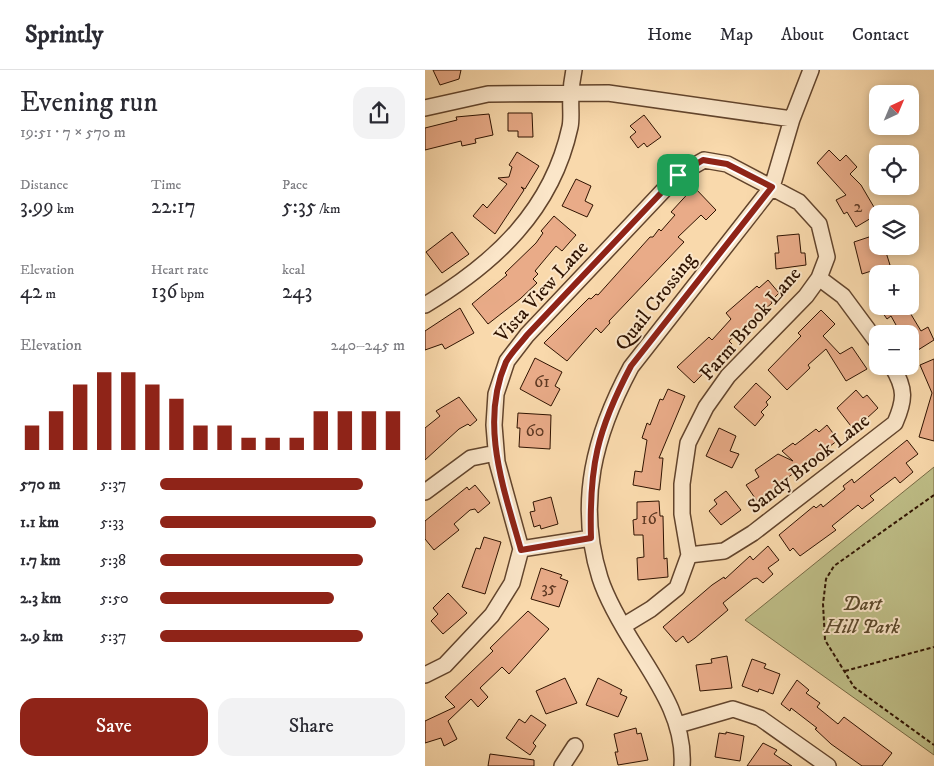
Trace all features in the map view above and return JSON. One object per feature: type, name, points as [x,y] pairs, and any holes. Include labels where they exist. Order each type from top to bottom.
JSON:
[{"type":"street","points":[[425,304],[460,284],[497,254],[524,225],[555,174],[571,126],[573,70]]},
{"type":"street","name":"Quail Crossing","points":[[682,766],[678,725],[655,679],[623,626],[600,579],[591,538],[590,494],[593,467],[600,434],[613,400],[631,366],[772,187],[792,119],[811,70]]},
{"type":"street","points":[[425,108],[488,94],[608,93],[792,119]]},
{"type":"street","name":"Vista View Lane","points":[[425,675],[445,665],[492,615],[512,583],[521,550],[496,454],[493,425],[496,394],[507,361],[527,335],[678,175],[703,160],[727,164],[772,187]]},
{"type":"street","name":"Farm Brook Lane","points":[[689,556],[682,514],[682,491],[689,443],[706,407],[728,376],[806,296],[819,278],[827,257],[819,224],[799,202],[772,187]]},
{"type":"street","points":[[819,278],[843,296],[869,331]]},
{"type":"street","name":"Sandy Brook Lane","points":[[689,556],[724,551],[753,533],[895,423],[903,404],[902,382],[898,375]]},
{"type":"street","points":[[425,492],[471,458],[496,454]]},
{"type":"street","points":[[521,550],[591,538]]},
{"type":"street","points":[[623,626],[651,609],[677,588],[689,556]]},
{"type":"street","points":[[678,725],[733,709],[760,718],[828,766]]},
{"type":"street","points":[[562,766],[575,746]]},
{"type":"path","points":[[934,495],[834,566],[826,579],[823,633],[854,688],[934,745]]},
{"type":"path","points":[[845,671],[934,647]]},
{"type":"green space","name":"Dart Hill Park","points":[[934,467],[934,755],[745,620]]},
{"type":"building","points":[[433,70],[461,70],[459,79],[440,85]]},
{"type":"building","points":[[508,113],[532,113],[533,137],[518,137],[518,131],[508,131]]},
{"type":"building","points":[[489,114],[493,135],[475,139],[476,143],[462,146],[461,141],[425,150],[425,128],[457,120],[456,117]]},
{"type":"building","points":[[644,115],[661,137],[647,147],[644,143],[638,148],[630,137],[636,132],[630,126]]},
{"type":"building","points":[[829,150],[840,161],[846,155],[857,167],[850,174],[861,185],[873,205],[869,205],[869,219],[856,227],[847,212],[844,214],[836,200],[846,195],[817,163]]},
{"type":"building","points":[[517,152],[539,166],[525,189],[521,187],[524,190],[495,234],[473,216],[483,204],[487,208],[507,184],[498,178],[509,177],[512,167],[509,165]]},
{"type":"building","points":[[576,179],[591,186],[585,201],[593,205],[587,217],[562,206]]},
{"type":"building","points":[[694,187],[716,210],[706,220],[701,215],[678,237],[684,242],[609,321],[610,323],[601,333],[596,328],[567,361],[544,343],[589,298],[591,299],[596,294],[598,295],[650,237],[653,237],[659,229],[661,231],[675,215],[671,212]]},
{"type":"building","points":[[554,216],[576,235],[562,251],[556,246],[535,271],[538,274],[533,279],[537,283],[488,324],[472,304],[507,275],[505,273],[536,243],[543,233],[541,231]]},
{"type":"building","points":[[452,232],[469,254],[442,273],[426,252]]},
{"type":"building","points":[[799,234],[801,253],[805,253],[806,265],[776,269],[775,253],[779,253],[777,236]]},
{"type":"building","points":[[869,237],[869,255],[887,255],[890,265],[869,265],[869,272],[862,274],[854,242]]},
{"type":"building","points":[[768,280],[779,293],[771,301],[772,303],[729,341],[732,344],[694,383],[677,367],[709,337],[712,340],[731,319],[726,313],[757,286],[759,288]]},
{"type":"building","points":[[460,308],[474,333],[445,349],[442,344],[425,350],[425,331]]},
{"type":"building","points":[[821,310],[835,324],[823,336],[840,354],[852,347],[867,369],[846,381],[826,349],[808,365],[810,368],[787,390],[768,370],[801,336],[798,333]]},
{"type":"building","points":[[884,315],[911,315],[917,325],[896,325],[891,316],[887,319]]},
{"type":"building","points":[[928,327],[934,340],[919,349],[919,328],[921,331]]},
{"type":"building","points":[[535,358],[562,372],[555,386],[560,389],[551,406],[520,389]]},
{"type":"building","points":[[934,359],[934,441],[919,437],[932,393],[920,365]]},
{"type":"building","points":[[756,383],[771,397],[766,402],[768,405],[761,412],[764,415],[755,426],[734,407]]},
{"type":"building","points":[[668,389],[685,396],[659,458],[663,458],[660,490],[633,485],[635,471],[642,472],[647,440],[642,438],[647,423],[650,425],[660,399],[663,400]]},
{"type":"building","points":[[856,390],[863,398],[867,395],[878,408],[854,430],[837,408]]},
{"type":"building","points":[[459,397],[477,420],[470,426],[468,424],[459,429],[425,460],[425,428],[440,416],[436,411]]},
{"type":"building","points":[[518,413],[551,415],[550,449],[519,447],[520,428],[517,428]]},
{"type":"building","points":[[827,425],[838,440],[822,455],[820,453],[757,501],[746,485],[759,477],[755,470],[778,454],[793,461],[782,451],[793,443],[795,445],[816,429],[819,432]]},
{"type":"building","points":[[719,428],[736,436],[730,451],[739,454],[732,468],[706,456]]},
{"type":"building","points":[[907,440],[918,454],[906,463],[913,472],[900,483],[895,477],[870,496],[874,500],[862,509],[858,505],[832,526],[836,530],[800,556],[793,548],[790,551],[779,535],[814,506],[816,508],[821,504],[823,507],[845,489],[843,486],[852,479],[854,483]]},
{"type":"building","points":[[475,485],[490,503],[478,513],[475,509],[470,510],[454,524],[459,530],[434,550],[425,539],[425,521],[467,487],[469,490]]},
{"type":"building","points":[[726,491],[741,510],[721,525],[709,511],[717,504],[714,500]]},
{"type":"building","points":[[551,497],[558,524],[541,529],[540,525],[534,527],[530,512],[535,511],[533,502]]},
{"type":"building","points":[[659,501],[660,516],[663,516],[664,559],[667,558],[668,577],[638,580],[637,558],[644,557],[643,535],[634,535],[633,520],[637,519],[637,502]]},
{"type":"building","points":[[484,537],[501,542],[485,594],[462,587],[476,548],[480,549]]},
{"type":"building","points":[[768,546],[779,560],[768,568],[773,574],[763,583],[757,578],[753,579],[723,603],[728,610],[688,643],[683,636],[676,642],[663,627],[712,585],[724,577],[725,579],[750,556],[753,560]]},
{"type":"building","points":[[541,568],[562,575],[560,578],[568,581],[559,607],[531,599]]},
{"type":"building","points":[[448,593],[467,613],[443,634],[431,621],[438,614],[433,608]]},
{"type":"building","points":[[528,611],[549,629],[509,674],[502,667],[480,688],[488,697],[478,707],[471,699],[448,721],[457,739],[444,746],[441,738],[425,743],[425,721],[455,707],[445,697],[493,651],[490,648]]},
{"type":"building","points":[[727,656],[732,688],[700,691],[696,665],[712,663],[711,659]]},
{"type":"building","points":[[752,659],[766,664],[764,668],[780,674],[773,694],[759,689],[758,692],[742,686]]},
{"type":"building","points":[[565,678],[577,703],[546,714],[536,691]]},
{"type":"building","points":[[598,678],[622,690],[620,694],[627,697],[618,717],[586,705]]},
{"type":"building","points":[[797,680],[809,690],[806,693],[820,703],[817,707],[838,724],[844,717],[892,753],[882,766],[862,766],[831,744],[815,729],[817,728],[791,708],[790,711],[781,704]]},
{"type":"building","points":[[531,715],[546,725],[533,743],[536,746],[530,755],[506,738],[519,719],[525,723]]},
{"type":"building","points":[[636,728],[637,734],[641,733],[648,760],[618,765],[615,752],[618,752],[614,734]]},
{"type":"building","points":[[726,732],[744,736],[740,761],[715,757],[719,733],[726,734]]},
{"type":"building","points":[[763,743],[777,750],[774,754],[792,766],[747,766]]},
{"type":"building","points":[[490,754],[534,760],[534,766],[488,766]]},
{"type":"route","points":[[703,160],[727,164],[772,187],[631,366],[613,400],[600,434],[593,467],[590,494],[591,538],[521,550],[497,462],[493,425],[496,394],[507,361],[527,335],[678,175],[703,160]]}]
